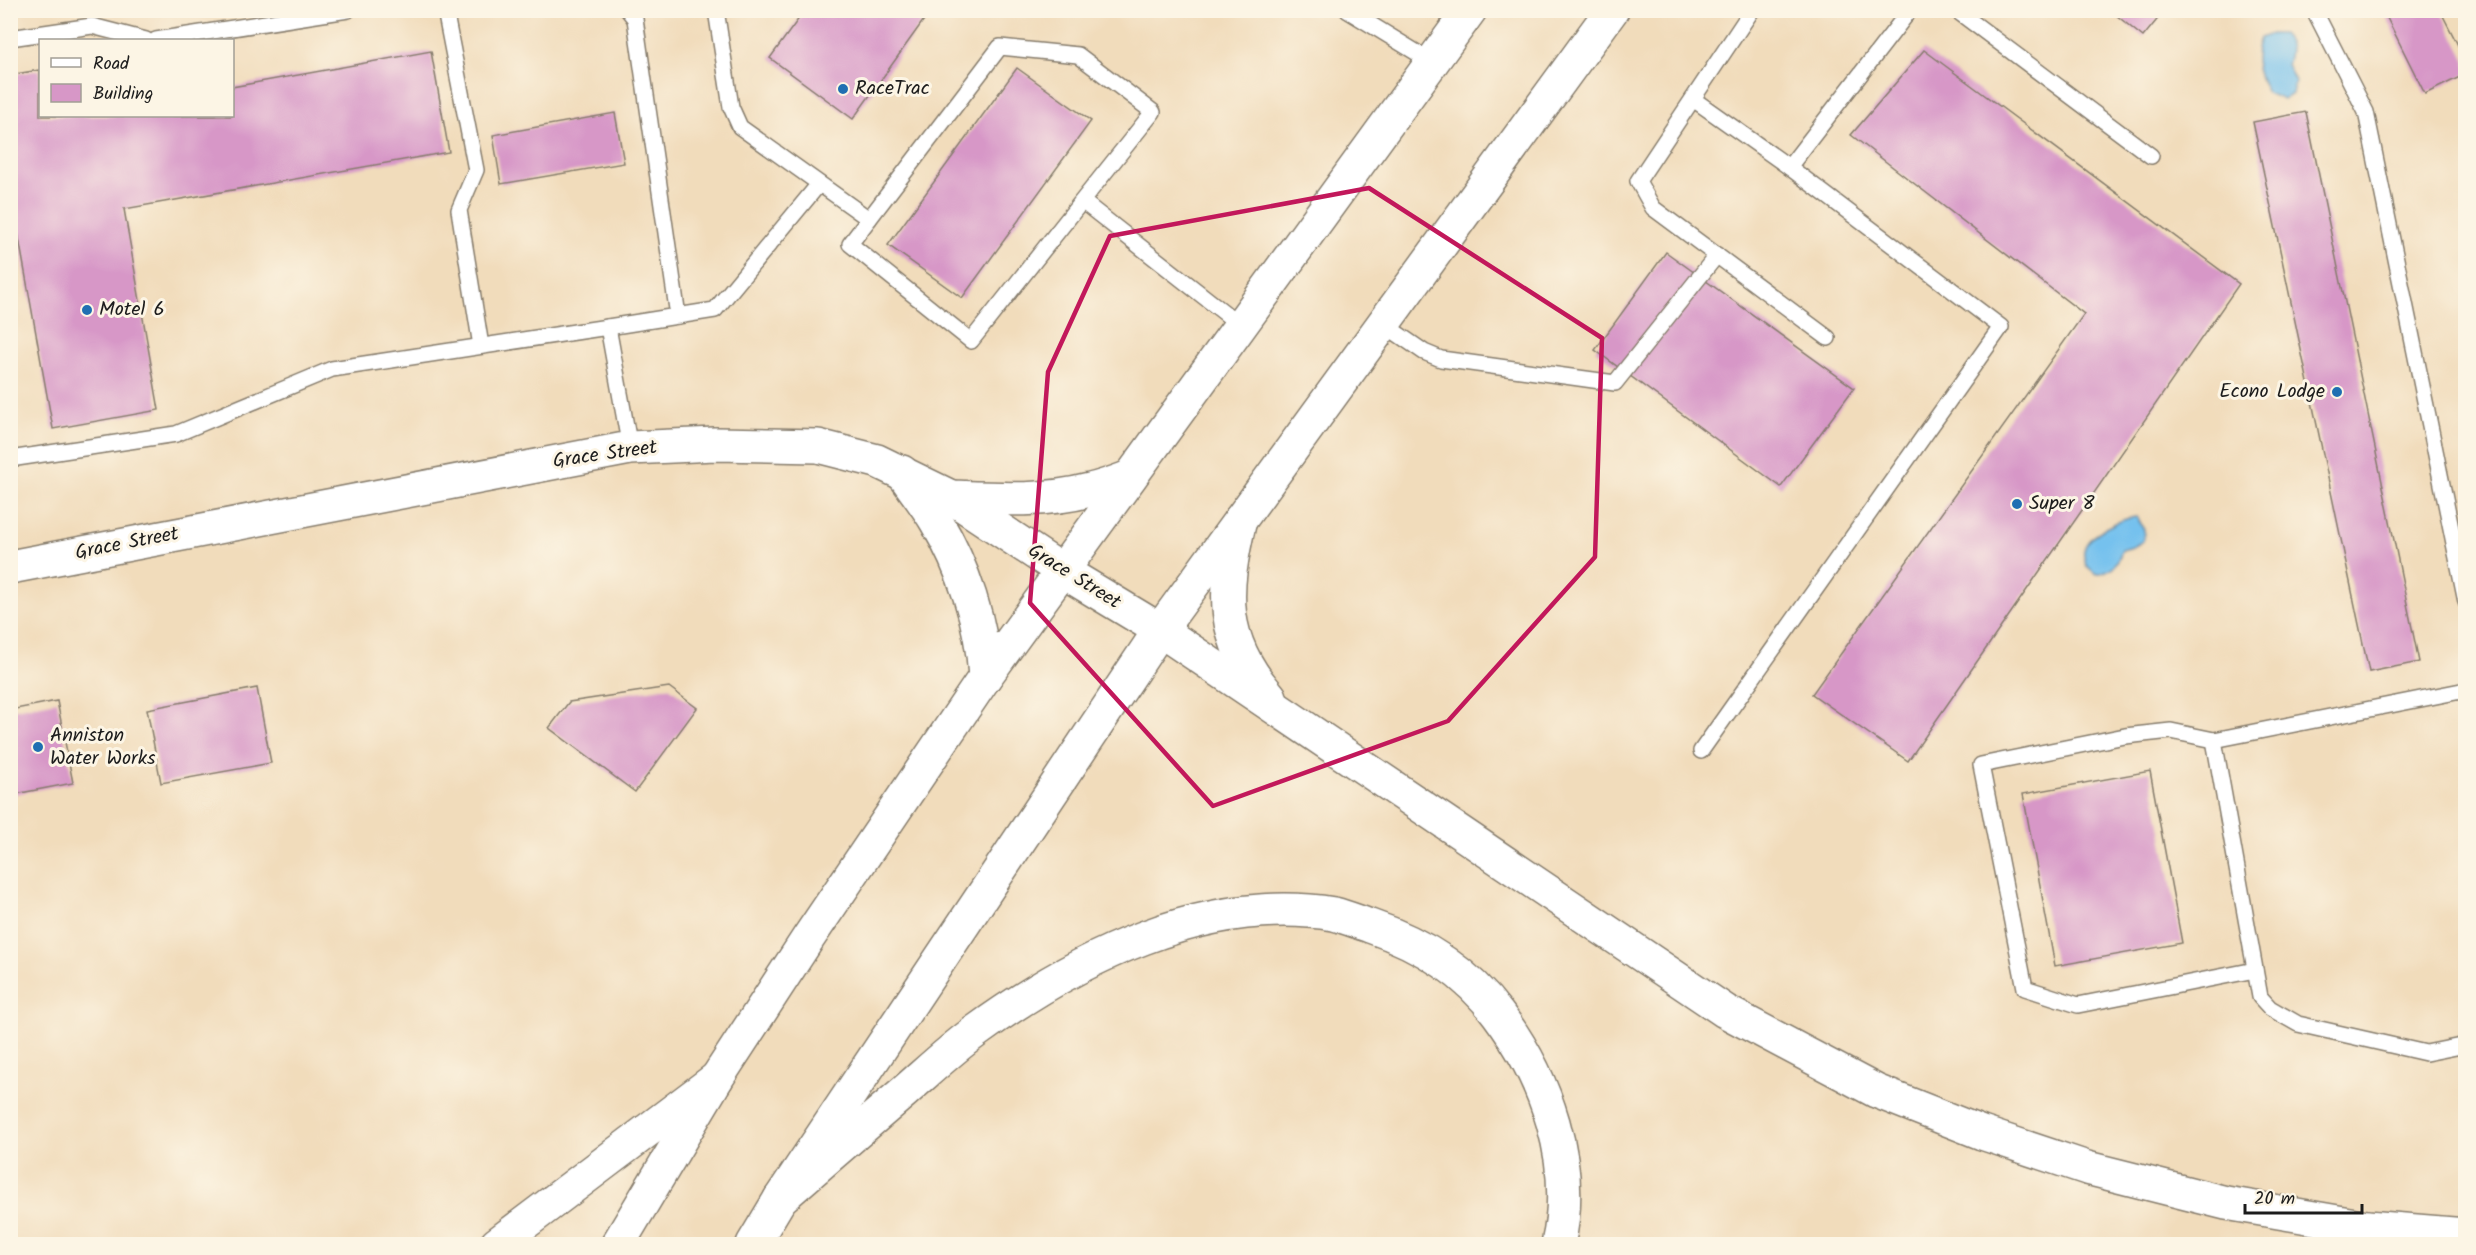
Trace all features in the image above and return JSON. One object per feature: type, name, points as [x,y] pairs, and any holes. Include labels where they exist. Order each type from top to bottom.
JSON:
[{"type":"main road","points":[[618,1245],[717,1078],[985,677],[1064,572],[1130,477],[1470,10]]},
{"type":"main road","points":[[753,1245],[780,1199],[1160,630],[1612,10]]},
{"type":"main road","name":"Grace Street","points":[[10,567],[630,448],[715,444],[818,446],[877,461],[951,497],[1064,572],[1160,630],[1289,718]]},
{"type":"main road","points":[[902,472],[936,522],[962,576],[976,617],[983,649],[985,677]]},
{"type":"main road","points":[[951,497],[1019,499],[1058,496],[1089,491],[1130,477]]},
{"type":"main road","points":[[1240,520],[1229,578],[1230,627],[1239,650],[1256,681],[1289,718],[1725,1011],[1876,1091],[1982,1133],[2087,1168],[2226,1203],[2367,1227],[2466,1235]]},
{"type":"main road","points":[[780,1199],[974,1033],[1044,987],[1105,953],[1171,929],[1234,913],[1288,909],[1336,915],[1393,934],[1443,961],[1484,995],[1515,1036],[1540,1082],[1556,1133],[1563,1183],[1558,1245]]},
{"type":"main road","points":[[497,1245],[717,1078]]},
{"type":"lane","points":[[162,39],[348,10]]},
{"type":"lane","points":[[445,10],[476,170],[459,210],[481,346]]},
{"type":"lane","points":[[628,10],[635,18],[678,316]]},
{"type":"lane","points":[[716,10],[731,107],[740,128],[869,219]]},
{"type":"lane","points":[[1347,10],[1432,62]]},
{"type":"lane","points":[[1752,10],[1638,181],[1653,208],[1828,338]]},
{"type":"lane","points":[[1789,166],[1911,10]]},
{"type":"lane","points":[[1956,10],[2151,156]]},
{"type":"lane","points":[[2314,10],[2366,112],[2466,602]]},
{"type":"lane","points":[[10,38],[92,26],[142,39]]},
{"type":"lane","points":[[1000,46],[1078,55],[1153,112],[1082,201],[971,341],[850,244],[1000,46]]},
{"type":"lane","points":[[1693,99],[1789,166],[2001,327],[1701,751]]},
{"type":"lane","points":[[10,459],[176,435],[332,369],[715,310],[819,184]]},
{"type":"lane","points":[[1082,201],[1240,325]]},
{"type":"lane","points":[[1382,323],[1424,352],[1441,359],[1615,383],[1717,255]]},
{"type":"lane","points":[[608,327],[630,448]]},
{"type":"lane","points":[[2256,970],[2078,1005],[2025,988],[1981,765],[2126,736],[2160,732],[2171,731],[2214,740],[2466,690]]},
{"type":"lane","points":[[2214,740],[2260,997],[2271,1008],[2298,1023],[2426,1053],[2466,1045]]},
{"type":"highlighted area","points":[[1369,188],[1602,338],[1595,557],[1448,721],[1213,806],[1030,603],[1048,372],[1110,236]]},
{"type":"water","points":[[2271,34],[2282,34],[2290,48],[2287,65],[2295,81],[2292,94],[2283,100],[2267,93],[2257,66],[2256,53],[2260,38]]},
{"type":"water","points":[[2137,517],[2144,529],[2143,541],[2122,550],[2113,566],[2096,574],[2086,565],[2084,553],[2086,545],[2106,528],[2123,520]]},
{"type":"building","name":"RaceTrac","points":[[805,10],[931,10],[853,119],[770,58]]},
{"type":"building","points":[[2110,10],[2165,10],[2143,37]]},
{"type":"building","points":[[2383,10],[2440,10],[2466,61],[2466,74],[2425,94]]},
{"type":"building","name":"Super 8","points":[[1924,50],[2239,284],[1908,761],[1812,694],[2084,314],[1851,135]]},
{"type":"building","name":"Motel 6","points":[[431,51],[449,152],[124,209],[159,410],[53,429],[10,188],[10,75],[39,70],[39,117],[234,117],[234,87]]},
{"type":"building","points":[[1017,68],[1091,121],[962,298],[888,245]]},
{"type":"building","name":"Econo Lodge","points":[[2306,112],[2419,662],[2369,672],[2253,122]]},
{"type":"building","points":[[615,113],[624,163],[501,184],[493,135]]},
{"type":"building","points":[[1666,252],[1854,388],[1781,487],[1595,350]]},
{"type":"building","points":[[669,687],[697,708],[635,792],[549,728],[569,702]]},
{"type":"building","points":[[257,688],[271,763],[161,783],[147,709]]},
{"type":"building","name":"Anniston Water Works","points":[[57,701],[73,783],[10,795],[10,710]]},
{"type":"building","points":[[2150,771],[2182,943],[2055,966],[2023,794]]},
{"type":"place","name":"RaceTrac","points":[[843,89]]},
{"type":"place","name":"Motel 6","points":[[87,310]]},
{"type":"place","name":"Econo Lodge","points":[[2337,392]]},
{"type":"place","name":"Super 8","points":[[2017,504]]},
{"type":"place","name":"Anniston Water Works","points":[[38,747]]}]
